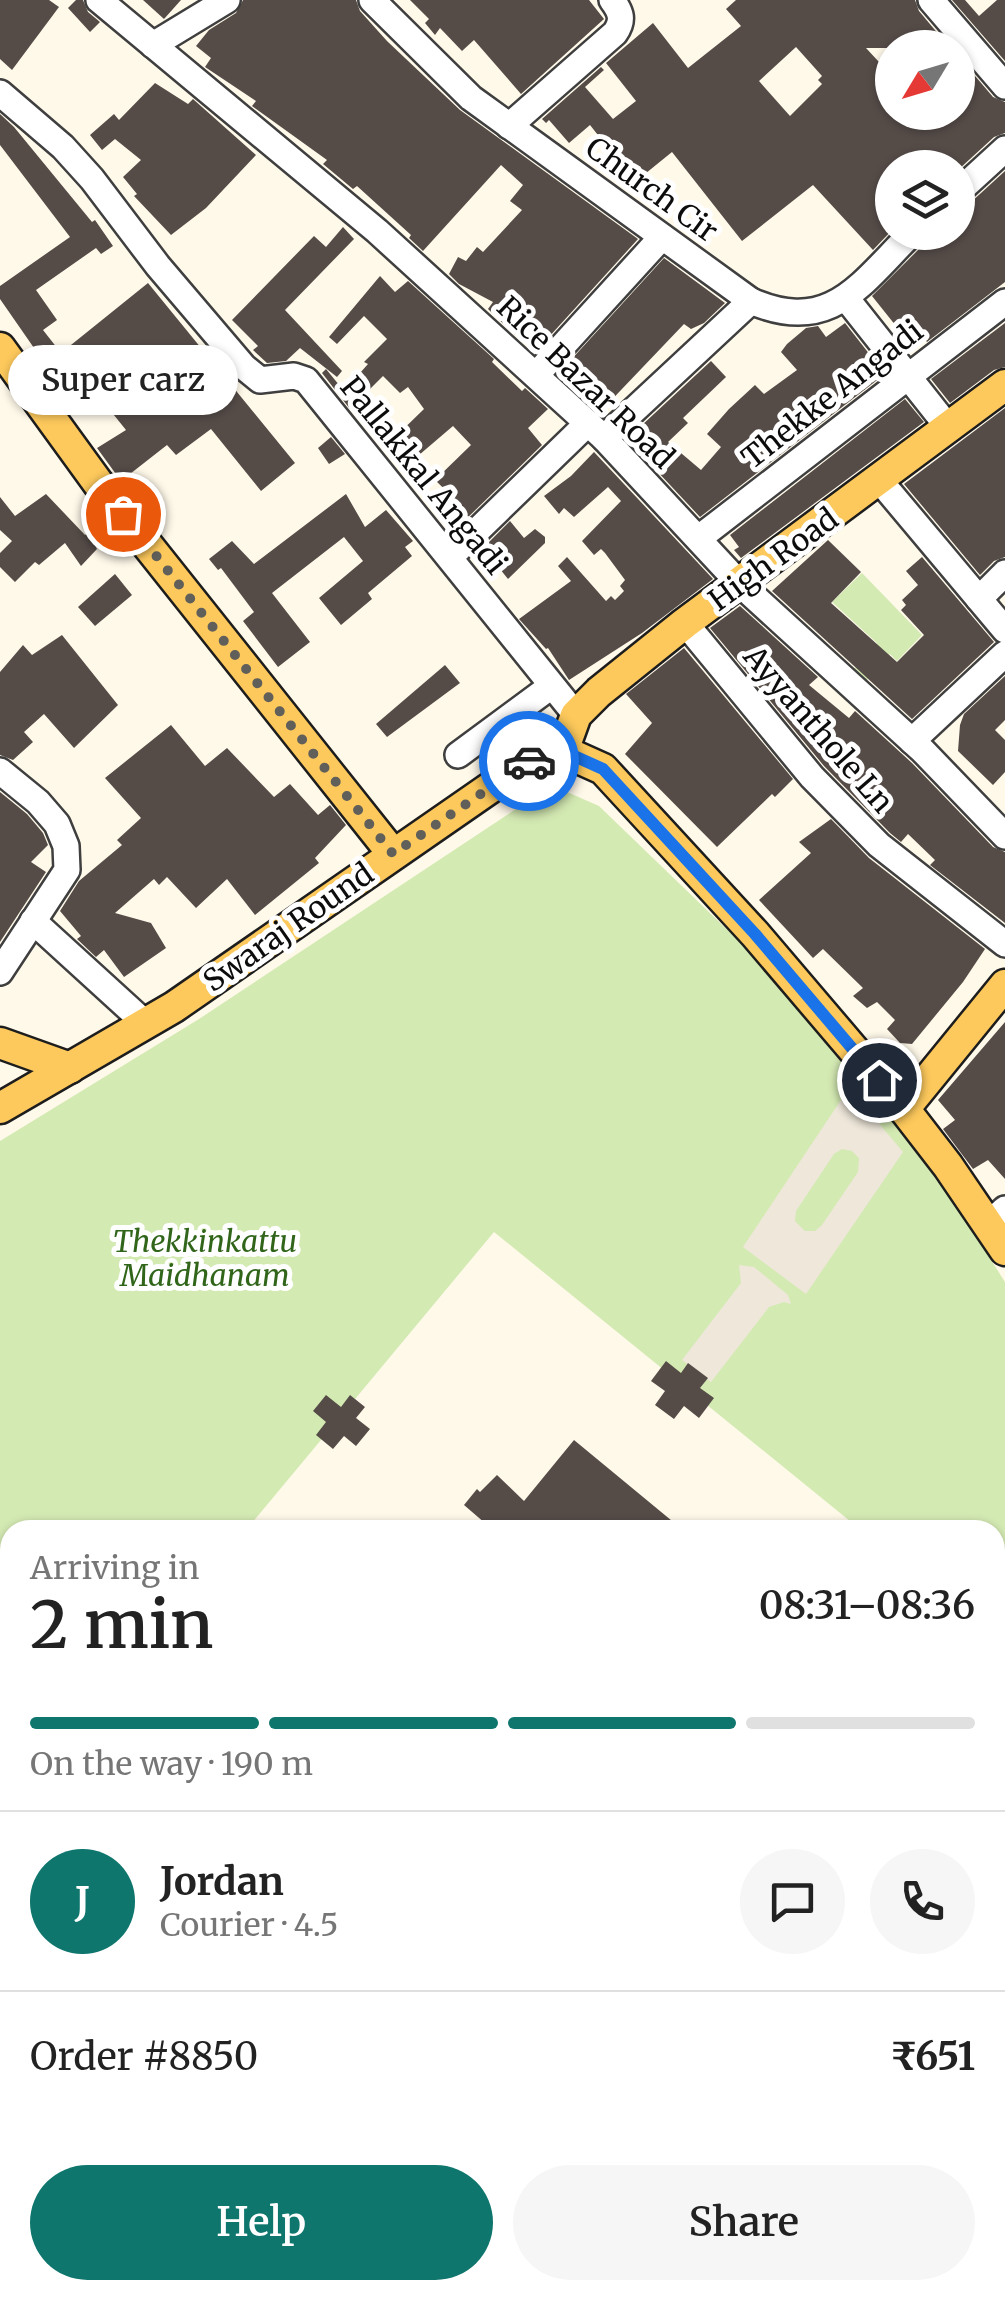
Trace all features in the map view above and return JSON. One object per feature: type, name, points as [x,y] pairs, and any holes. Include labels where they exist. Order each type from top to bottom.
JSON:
[{"type":"main road","points":[[0,348],[98,484],[393,854]]},
{"type":"main road","name":"High Road","points":[[563,751],[576,716],[599,692],[738,583],[1005,385]]},
{"type":"main road","points":[[563,751],[603,769],[755,934],[999,1228]]},
{"type":"main road","name":"Swaraj Round","points":[[0,1108],[146,1024],[526,763],[545,752],[563,751]]},
{"type":"main road","points":[[904,1109],[1005,984]]},
{"type":"main road","points":[[0,1044],[70,1068]]},
{"type":"street","name":"Rice Bazar Road","points":[[99,0],[377,231],[596,430],[738,583],[912,741],[1005,836]]},
{"type":"street","points":[[153,45],[227,0]]},
{"type":"street","name":"Church Cir","points":[[372,0],[471,98],[751,302],[792,313],[828,309],[846,298],[895,250]]},
{"type":"street","points":[[509,126],[615,33],[621,24],[621,14],[612,0]]},
{"type":"street","points":[[932,0],[1005,86]]},
{"type":"street","name":"Pallakkal Angadi","points":[[0,93],[92,179],[158,266],[244,367],[260,380],[294,376],[306,380],[576,716]]},
{"type":"street","points":[[975,176],[1005,149]]},
{"type":"street","points":[[536,376],[662,237]]},
{"type":"street","points":[[846,298],[948,427]]},
{"type":"street","points":[[450,557],[751,302]]},
{"type":"street","name":"Thekke Angadi","points":[[699,538],[1005,302]]},
{"type":"street","points":[[880,481],[1005,630]]},
{"type":"street","points":[[979,598],[1005,573]]},
{"type":"street","name":"Ayyanthole Ln","points":[[685,624],[812,777],[878,845],[1005,944]]},
{"type":"street","points":[[912,741],[1005,654]]},
{"type":"street","points":[[458,754],[550,687]]},
{"type":"street","points":[[0,770],[57,824],[66,846],[67,870],[0,972]]},
{"type":"street","points":[[33,921],[146,1024]]},
{"type":"green space","points":[[862,573],[922,635],[897,661],[890,654],[861,687],[848,676],[877,643],[832,602]]},
{"type":"green space","name":"Thekkinkattu Maidhanam","points":[[567,792],[599,806],[740,942],[930,1163],[1005,1282],[1005,1520],[849,1520],[494,1232],[254,1520],[0,1520],[0,1141],[199,1019],[534,797]]},
{"type":"shaded area","points":[[849,1088],[903,1152],[806,1294],[743,1247]],"holes":[[[842,1149],[859,1158],[858,1172],[822,1225],[815,1231],[805,1231],[795,1221],[796,1211],[834,1154]]]},
{"type":"shaded area","points":[[739,1265],[754,1267],[788,1295],[791,1304],[769,1307],[711,1382],[682,1360],[741,1283]]},
{"type":"building","points":[[0,0],[49,0],[59,7],[12,70],[0,59]]},
{"type":"building","points":[[76,0],[83,0],[88,12],[100,22],[90,32],[68,8]]},
{"type":"building","points":[[143,0],[181,0],[164,19]]},
{"type":"building","points":[[243,0],[356,0],[360,11],[387,41],[460,110],[638,239],[548,338],[528,319],[515,335],[488,309],[493,302],[459,284],[449,274],[458,257],[466,261],[477,247],[483,252],[522,210],[510,201],[523,185],[501,165],[423,251],[357,186],[353,189],[323,164],[327,160],[252,106],[256,101],[205,67],[211,58],[196,46],[209,30],[236,13]]},
{"type":"building","points":[[410,0],[589,0],[604,19],[521,94],[474,40],[462,51],[440,28],[435,35],[425,23],[429,19]]},
{"type":"building","points":[[736,0],[915,0],[935,30],[875,30],[875,48],[866,48],[875,58],[875,130],[975,130],[975,76],[993,97],[1005,102],[1005,133],[994,137],[975,154],[975,150],[875,150],[873,250],[813,185],[742,241],[672,152],[635,182],[590,125],[569,143],[549,120],[546,123],[542,119],[601,67],[604,70],[585,87],[613,119],[636,101],[606,63],[653,23],[688,68],[741,26],[726,9]],"holes":[[[796,47],[822,76],[818,80],[822,84],[790,116],[759,81]]]},
{"type":"building","points":[[952,0],[965,0],[979,16],[997,0],[1005,0],[1005,61]]},
{"type":"building","points":[[155,83],[188,104],[193,99],[256,155],[206,208],[171,235],[134,196],[137,194],[123,177],[141,160],[115,139],[102,150],[90,135],[114,114],[119,120]]},
{"type":"building","points":[[0,114],[92,222],[95,220],[113,246],[101,254],[96,248],[36,290],[57,320],[43,330],[65,358],[43,375],[27,354],[34,348],[0,299],[0,286],[70,237],[0,145]]},
{"type":"building","points":[[1005,171],[1005,282],[927,342],[922,336],[912,346],[872,296],[918,250],[975,250],[975,198]]},
{"type":"building","points":[[343,227],[354,239],[285,310],[342,371],[337,377],[300,348],[286,361],[267,363],[253,350],[258,346],[232,320],[314,236],[326,247]]},
{"type":"building","points":[[664,258],[725,303],[704,323],[691,329],[684,324],[600,412],[558,374]]},
{"type":"building","points":[[380,276],[395,292],[408,281],[494,359],[492,362],[522,391],[525,388],[548,409],[528,428],[542,445],[457,528],[451,520],[464,508],[435,480],[471,445],[453,426],[405,467],[388,444],[424,409],[408,387],[400,393],[383,376],[350,409],[322,373],[326,369],[344,391],[368,364],[364,362],[387,339],[364,316],[337,344],[329,337]]},
{"type":"building","points":[[148,283],[295,463],[261,491],[211,429],[176,455],[167,445],[121,481],[97,448],[126,430],[66,349]]},
{"type":"building","points":[[845,323],[885,374],[700,517],[627,439],[711,361],[726,377],[683,418],[688,423],[668,442],[701,470],[721,447],[707,434],[729,409],[755,385],[764,394],[797,370],[781,352],[787,344],[806,328],[818,326],[826,337]]},
{"type":"building","points":[[1005,323],[1005,367],[994,370],[950,403],[931,379]]},
{"type":"building","points":[[905,399],[924,422],[741,558],[730,535]]},
{"type":"building","points":[[1005,408],[1005,557],[994,561],[980,575],[904,484]]},
{"type":"building","points":[[331,437],[345,454],[329,464],[318,448]]},
{"type":"building","points":[[594,452],[713,579],[642,633],[569,680],[548,648],[519,619],[571,581],[558,566],[567,557],[606,601],[611,596],[615,600],[624,591],[620,586],[625,580],[605,553],[601,549],[594,555],[582,541],[621,501],[608,487],[574,517],[564,508],[559,514],[544,496]]},
{"type":"building","points":[[46,494],[85,535],[88,533],[97,549],[81,566],[65,543],[39,565],[35,562],[15,582],[0,567],[0,553],[12,541],[0,530],[0,497],[15,516]]},
{"type":"building","points":[[346,494],[365,527],[386,510],[413,541],[405,547],[412,556],[368,593],[372,599],[341,625],[319,598],[363,561],[344,537],[272,593],[310,642],[278,667],[243,621],[254,612],[221,568],[218,570],[209,559],[232,541],[254,564]]},
{"type":"building","points":[[510,521],[524,538],[535,529],[545,537],[545,543],[508,579],[483,548]]},
{"type":"building","points":[[828,540],[861,572],[831,603],[897,662],[924,635],[901,610],[906,605],[902,600],[918,585],[906,571],[922,557],[994,642],[912,719],[772,591]]},
{"type":"building","points":[[115,574],[132,595],[95,626],[78,607]]},
{"type":"building","points":[[740,606],[818,677],[809,685],[849,718],[855,711],[993,847],[1005,852],[1005,923],[930,865],[935,860],[908,834],[901,842],[890,833],[824,766],[710,628]]},
{"type":"building","points":[[62,635],[118,705],[74,748],[44,714],[24,732],[33,742],[13,760],[0,755],[0,672],[23,645],[32,655]]},
{"type":"building","points":[[684,648],[793,779],[717,847],[625,754],[652,723],[626,694]]},
{"type":"building","points":[[445,665],[460,683],[387,737],[376,724]]},
{"type":"building","points":[[1005,676],[1005,720],[995,730],[1005,740],[1005,772],[993,785],[958,751],[960,725],[964,714]]},
{"type":"building","points":[[171,725],[205,766],[227,748],[274,797],[290,784],[318,815],[330,805],[346,825],[315,858],[319,863],[255,915],[227,879],[196,908],[167,877],[159,885],[154,879],[115,913],[151,923],[166,948],[124,977],[104,950],[96,957],[77,939],[81,936],[60,911],[79,881],[122,845],[117,840],[141,818],[105,778]]},
{"type":"building","points":[[0,792],[27,814],[48,845],[31,862],[46,872],[0,942]]},
{"type":"building","points":[[831,819],[869,858],[985,949],[912,1044],[900,1043],[887,1029],[895,1020],[877,1002],[867,1008],[853,996],[863,988],[823,949],[813,958],[759,900],[811,853],[799,842]]},
{"type":"building","points":[[1005,1022],[1005,1179],[988,1160],[973,1169],[943,1129],[955,1120],[938,1100]]},
{"type":"building","points":[[666,1361],[681,1373],[688,1363],[708,1378],[700,1388],[714,1398],[699,1418],[684,1406],[674,1419],[655,1405],[665,1391],[651,1381]]},
{"type":"building","points":[[326,1395],[341,1407],[350,1395],[365,1407],[356,1418],[370,1429],[356,1446],[344,1436],[333,1449],[316,1435],[326,1422],[313,1411]]},
{"type":"building","points":[[574,1440],[671,1520],[481,1520],[464,1505],[477,1489],[480,1492],[497,1475],[524,1501]]},
{"type":"way so far","points":[[123,514],[393,854],[529,761]]},
{"type":"place","name":"Super carz","points":[[123,514]]},
{"type":"route","points":[[529,761],[545,752],[563,751],[603,769],[755,934],[879,1080]]}]
